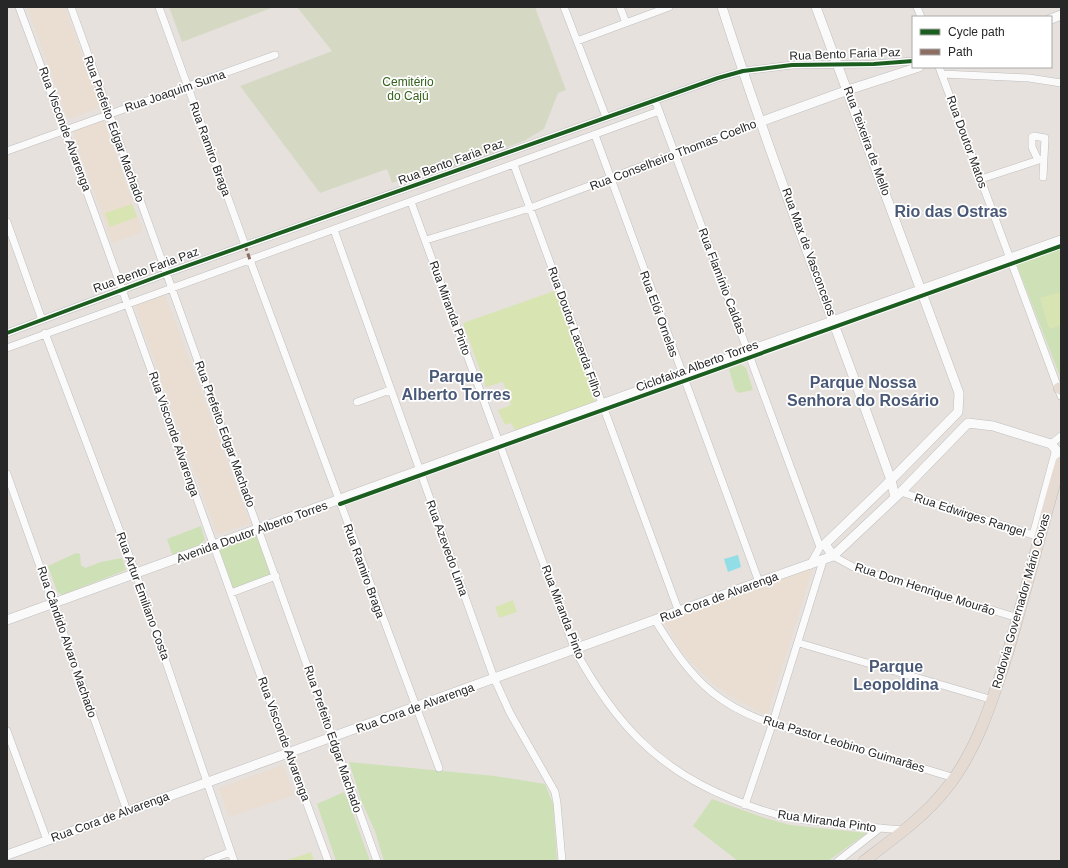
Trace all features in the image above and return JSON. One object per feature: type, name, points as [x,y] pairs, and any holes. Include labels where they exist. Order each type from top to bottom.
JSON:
[{"type":"highway","name":"Rodovia Governador Mário Covas","points":[[864,861],[904,830],[934,803],[955,778],[974,744],[993,700],[1030,578],[1036,536],[1061,462]]},
{"type":"main road","name":"Rua Max de Vasconcelos","points":[[722,7],[760,122],[834,320],[891,480],[898,495]]},
{"type":"main road","name":"Rua Teixeira de Mello","points":[[816,7],[839,65],[959,393],[958,412]]},
{"type":"main road","name":"Rua Conselheiro Thomas Coelho","points":[[760,122],[848,90],[916,68]]},
{"type":"main road","name":"Avenida Doutor Alberto Torres","points":[[7,620],[748,351],[1061,240]]},
{"type":"main road","points":[[968,422],[898,495],[834,556],[822,545],[891,480],[958,412],[968,422],[993,426],[1056,449]]},
{"type":"main road","name":"Rua Cora de Alvarenga","points":[[7,855],[207,782],[289,754],[759,582],[810,566],[834,556]]},
{"type":"street","name":"Rua Visconde Alvarenga","points":[[19,7],[123,289],[213,546],[328,861]]},
{"type":"street","name":"Rua Prefeito Edgar Machado","points":[[71,7],[108,114],[167,273],[377,861]]},
{"type":"street","name":"Rua Ramiro Braga","points":[[159,7],[245,245]]},
{"type":"street","points":[[564,7],[606,117]]},
{"type":"street","points":[[620,7],[626,23]]},
{"type":"street","points":[[577,41],[669,7]]},
{"type":"street","name":"Rua Joaquim Suma","points":[[7,150],[275,55]]},
{"type":"street","name":"Rua Bento Faria Paz","points":[[7,333],[245,245],[718,78],[743,71],[792,65],[839,65],[912,61]]},
{"type":"street","points":[[941,70],[1029,78],[1061,83]]},
{"type":"street","name":"Rua Doutor Matos","points":[[941,70],[1060,391]]},
{"type":"street","name":"Rua Flamínio Caldas","points":[[655,100],[822,545]]},
{"type":"street","name":"Rua Bento Faria Paz","points":[[7,348],[172,287],[514,165],[659,111]]},
{"type":"street","name":"Rua Conselheiro Thomas Coelho","points":[[426,240],[530,208],[760,122]]},
{"type":"street","name":"Rua Elói Ornelas","points":[[595,135],[759,582]]},
{"type":"street","points":[[981,180],[1041,160],[1043,177]]},
{"type":"street","name":"Rua Doutor Lacerda Filho","points":[[514,165],[679,612]]},
{"type":"street","name":"Rua Miranda Pinto","points":[[411,202],[575,650],[592,680],[617,716],[647,749],[680,773],[714,792],[745,805],[786,816],[904,830]]},
{"type":"street","points":[[7,222],[42,320]]},
{"type":"street","name":"Rua Azevedo Lima","points":[[334,230],[494,678],[514,719],[555,792],[562,861]]},
{"type":"street","name":"Rua Ramiro Braga","points":[[250,260],[415,708],[439,768]]},
{"type":"street","name":"Rua Artur Emiliano Costa","points":[[45,333],[136,574],[234,861]]},
{"type":"street","points":[[357,402],[390,390]]},
{"type":"street","points":[[1036,536],[1056,449],[1061,436]]},
{"type":"street","name":"Rua Cândido Alvaro Machado","points":[[7,474],[127,811]]},
{"type":"street","name":"Rua Edwirges Rangel","points":[[898,495],[1036,536]]},
{"type":"street","points":[[810,566],[822,545]]},
{"type":"street","name":"Rua Dom Henrique Mourão","points":[[834,556],[857,569],[1018,618]]},
{"type":"street","points":[[745,805],[799,643],[822,561]]},
{"type":"street","points":[[231,593],[276,576]]},
{"type":"street","name":"Rua Pastor Leobino Guimarães","points":[[655,620],[684,665],[700,681],[729,705],[772,725],[823,738],[955,778]]},
{"type":"street","points":[[799,643],[993,700]]},
{"type":"street","points":[[7,730],[47,840]]},
{"type":"street","points":[[838,861],[880,828]]},
{"type":"street","points":[[207,861],[230,852]]},
{"type":"shaded area","points":[[27,7],[65,7],[100,104],[98,108],[70,119],[67,117]]},
{"type":"shaded area","points":[[102,120],[105,123],[143,232],[112,243],[74,136],[75,130]]},
{"type":"shaded area","points":[[165,294],[250,523],[217,535],[135,307],[136,305]]},
{"type":"shaded area","points":[[813,568],[767,716],[730,696],[712,683],[681,651],[664,621]]},
{"type":"shaded area","points":[[283,765],[294,795],[229,817],[219,788]]},
{"type":"green space","points":[[169,7],[274,7],[182,42]]},
{"type":"green space","name":"Cemitério do Cajú","points":[[297,7],[535,7],[566,90],[558,93],[544,129],[524,141],[431,175],[427,170],[392,183],[387,169],[320,193],[240,86],[332,51]]},
{"type":"green space","points":[[132,204],[137,217],[110,227],[105,213]]},
{"type":"green space","points":[[1061,247],[1061,379],[1016,263]]},
{"type":"green space","points":[[557,290],[590,382],[595,403],[515,430],[511,423],[505,425],[498,410],[511,405],[503,382],[486,387],[463,323]]},
{"type":"green space","points":[[1061,292],[1061,325],[1049,329],[1040,298]]},
{"type":"green space","points":[[741,364],[746,368],[753,390],[739,393],[735,390],[729,369]]},
{"type":"green space","points":[[201,526],[205,540],[190,550],[172,554],[167,539]]},
{"type":"green space","points":[[258,532],[274,575],[234,590],[218,546]]},
{"type":"green space","points":[[76,553],[80,554],[81,565],[85,568],[101,562],[122,558],[126,570],[62,595],[57,591],[48,566]]},
{"type":"green space","points":[[513,600],[517,612],[499,618],[495,607]]},
{"type":"green space","points":[[349,762],[495,776],[545,784],[553,804],[557,861],[384,861],[375,831],[361,800]]},
{"type":"green space","points":[[344,792],[370,861],[336,861],[317,804]]},
{"type":"green space","points":[[712,799],[765,818],[790,825],[867,833],[828,861],[738,861],[693,826]]},
{"type":"green space","points":[[311,852],[314,861],[285,861]]},
{"type":"water","points":[[738,555],[741,567],[728,572],[724,559]]},
{"type":"marked path","points":[[245,245],[250,260]]},
{"type":"cycle path","points":[[7,333],[167,273],[718,78],[743,71],[792,65],[874,64],[912,61]]},
{"type":"cycle path","name":"Ciclofaixa Alberto Torres","points":[[340,504],[1061,246]]},
{"type":"district","name":"Rio das Ostras","points":[[951,211]]},
{"type":"district","name":"Parque Alberto Torres","points":[[456,385]]},
{"type":"district","name":"Parque Nossa Senhora do Rosário","points":[[863,391]]},
{"type":"district","name":"Parque Leopoldina","points":[[896,675]]}]
